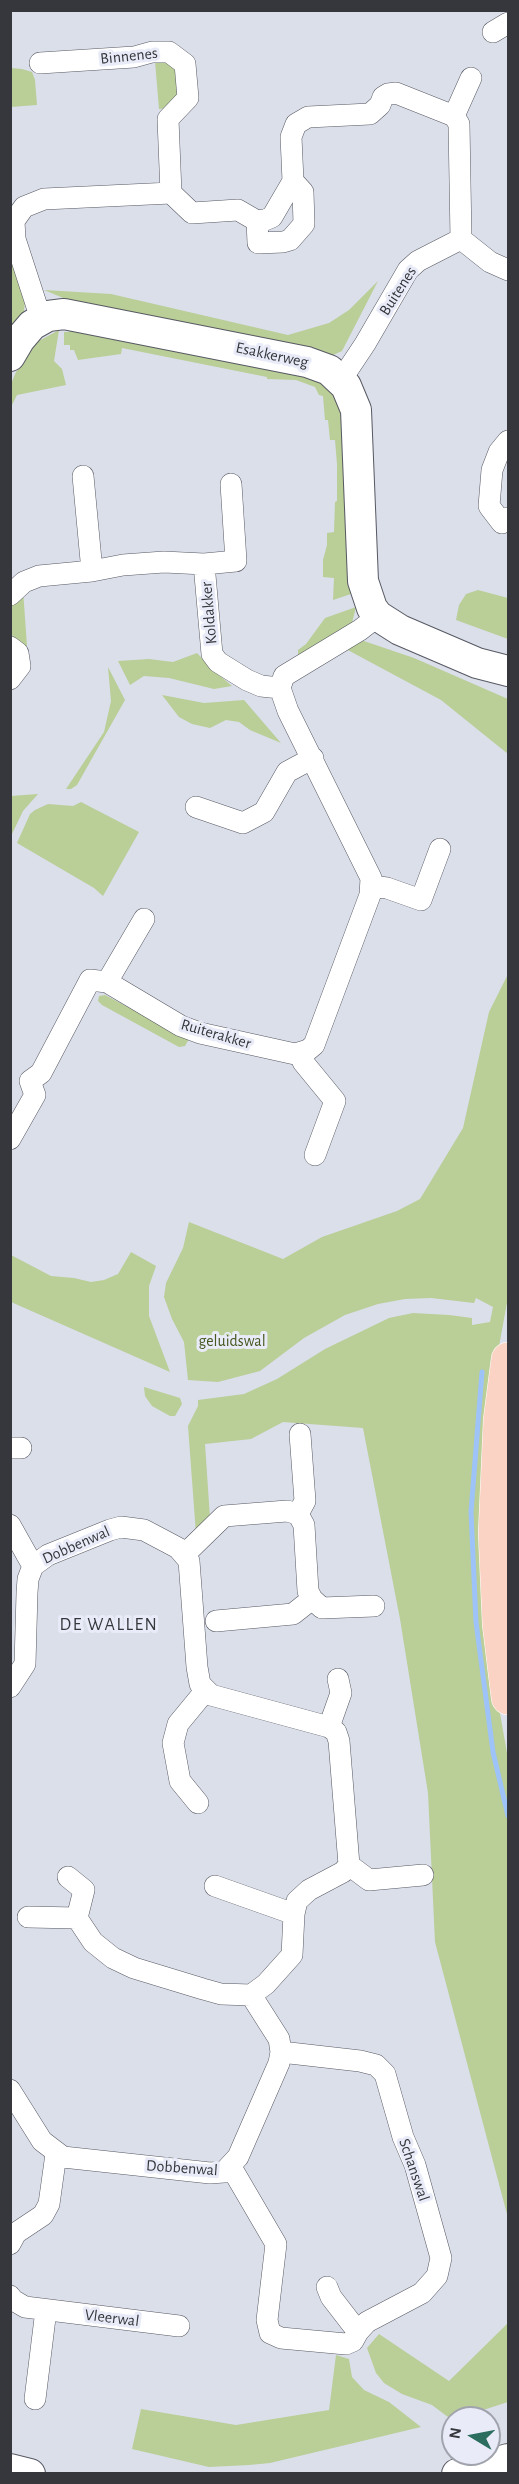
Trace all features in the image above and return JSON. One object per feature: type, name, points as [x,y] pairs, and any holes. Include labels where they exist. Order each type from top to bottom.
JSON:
[{"type":"main road","points":[[508,1359],[500,1420],[495,1533],[499,1624],[508,1698]]},
{"type":"street","name":"Binnenes","points":[[40,63],[134,57],[152,52],[169,52],[185,64],[188,98],[168,118],[171,193]]},
{"type":"street","points":[[454,116],[471,78]]},
{"type":"street","points":[[10,356],[27,329],[41,320],[17,251],[12,220],[24,207],[44,199],[171,193],[192,213],[238,210],[256,220],[272,217],[293,182],[291,137],[296,124],[308,117],[370,114],[388,94],[396,93],[454,116],[459,124],[461,135],[461,239],[490,262],[508,270]]},
{"type":"street","points":[[256,220],[258,243],[283,243],[290,240],[304,224],[303,192],[293,182]]},
{"type":"street","name":"Buitenes","points":[[340,380],[365,344],[408,270],[418,261],[461,239]]},
{"type":"street","name":"Esakkerweg","points":[[41,320],[64,314],[88,318],[307,362],[329,370],[340,380],[353,398],[356,411],[363,580],[367,598],[378,616]]},
{"type":"street","points":[[508,441],[499,452],[492,470],[489,506],[502,523],[508,518]]},
{"type":"street","points":[[83,476],[92,571]]},
{"type":"street","name":"Koldakker","points":[[10,595],[24,582],[39,576],[92,571],[123,565],[164,562],[204,564],[236,561],[231,484]]},
{"type":"street","name":"Koldakker","points":[[204,564],[212,654],[225,667],[247,680],[261,686],[280,688]]},
{"type":"street","points":[[315,1155],[335,1101],[303,1062],[300,1053],[314,1045],[320,1032],[371,886],[368,870],[288,711],[280,688],[284,676],[360,630],[378,616],[400,630],[477,663],[508,671]]},
{"type":"street","points":[[10,647],[18,653],[20,666],[18,673],[10,679]]},
{"type":"street","points":[[477,663],[508,685]]},
{"type":"street","points":[[196,807],[243,823],[264,812],[288,772],[313,759]]},
{"type":"street","points":[[371,886],[387,888],[421,900],[440,849]]},
{"type":"street","points":[[10,1139],[35,1095],[20,1082],[41,1073],[90,980],[107,982],[144,919]]},
{"type":"street","name":"Ruiterakker","points":[[107,982],[190,1030],[291,1053],[300,1053]]},
{"type":"street","points":[[298,1514],[305,1501],[300,1434]]},
{"type":"street","points":[[298,1514],[287,1511],[224,1516],[184,1555],[190,1569],[200,1684],[218,1697],[329,1727],[336,1732],[339,1741],[349,1865],[369,1880],[423,1875]]},
{"type":"street","points":[[298,1514],[303,1525],[308,1591],[312,1599],[322,1608],[374,1606]]},
{"type":"street","name":"Dobbenwal","points":[[10,1525],[33,1566]]},
{"type":"street","name":"Dobbenwal","points":[[10,1687],[25,1664],[28,1579],[33,1566],[48,1555],[121,1527],[144,1530],[171,1544],[184,1555]]},
{"type":"street","points":[[216,1621],[293,1614],[312,1599]]},
{"type":"street","points":[[329,1727],[341,1693],[338,1679]]},
{"type":"street","points":[[198,1803],[180,1781],[173,1743],[178,1724],[206,1690]]},
{"type":"street","points":[[68,1877],[84,1890],[77,1918],[93,1942],[104,1952],[126,1964],[203,1989],[221,1994],[251,1995],[266,1984],[292,1955],[297,1901],[309,1890],[334,1879],[349,1865]]},
{"type":"street","points":[[215,1886],[294,1914]]},
{"type":"street","points":[[28,1917],[77,1918]]},
{"type":"street","points":[[251,1995],[279,2039],[281,2052]]},
{"type":"street","name":"Dobbenwal","points":[[56,2154],[72,2158],[210,2173],[225,2172],[238,2157],[281,2052]]},
{"type":"street","name":"Schanswal","points":[[231,2167],[276,2244],[267,2320],[270,2333],[281,2338],[337,2344],[353,2341],[367,2322],[422,2293],[437,2276],[441,2258],[415,2164],[403,2137],[385,2074],[376,2065],[360,2061],[281,2052]]},
{"type":"street","points":[[10,2090],[42,2141],[56,2154],[49,2204],[43,2215],[16,2233],[10,2244]]},
{"type":"street","points":[[327,2287],[331,2297],[358,2332]]},
{"type":"street","name":"Vleerwal","points":[[10,2296],[25,2307],[179,2326]]},
{"type":"street","points":[[35,2398],[46,2310]]},
{"type":"street","points":[[457,2474],[508,2459]]},
{"type":"street","points":[[10,2469],[30,2474]]},
{"type":"green space","points":[[170,60],[178,67],[180,95],[170,108],[159,109],[155,61]]},
{"type":"green space","points":[[11,68],[32,72],[37,105],[11,107]]},
{"type":"green space","points":[[11,253],[25,302],[24,311],[11,334]]},
{"type":"green space","points":[[378,281],[342,351],[331,356],[85,307],[44,290],[111,294],[288,335],[329,323],[349,310]]},
{"type":"green space","points":[[69,326],[319,378],[341,404],[354,593],[333,600],[334,578],[323,577],[327,533],[334,532],[337,464],[335,440],[330,440],[328,420],[325,420],[323,396],[319,395],[315,387],[296,380],[267,379],[267,377],[122,348],[121,354],[78,360],[74,350],[70,350],[70,345],[64,345],[64,332],[69,332]]},
{"type":"green space","points":[[59,330],[54,361],[62,369],[66,385],[17,395],[11,407],[11,384],[16,372],[37,342]]},
{"type":"green space","points":[[23,590],[27,646],[23,647],[11,634],[10,603]]},
{"type":"green space","points":[[478,590],[508,598],[508,639],[456,620],[459,605],[466,594]]},
{"type":"green space","points":[[356,607],[352,623],[298,656],[298,650],[306,644],[325,618]]},
{"type":"green space","points":[[361,640],[414,658],[508,699],[508,754],[441,700],[344,648]]},
{"type":"green space","points":[[197,653],[232,686],[214,689],[169,678],[144,676],[130,685],[118,661],[149,659],[173,662]]},
{"type":"green space","points":[[108,667],[125,700],[77,785],[66,789],[104,732],[111,701]]},
{"type":"green space","points":[[162,695],[204,703],[244,700],[281,743],[250,730],[239,722],[226,720],[210,728],[192,724],[179,717]]},
{"type":"green space","points":[[38,794],[23,811],[11,836],[11,796]]},
{"type":"green space","points":[[81,802],[139,832],[103,896],[94,888],[17,843],[30,814],[35,810],[48,804],[73,806]]},
{"type":"green space","name":"geluidswal","points":[[508,974],[508,1297],[496,1363],[496,1690],[508,1759],[508,2218],[435,1942],[428,1793],[400,1619],[363,1428],[283,1422],[251,1439],[205,1444],[210,1518],[196,1534],[188,1426],[198,1406],[198,1400],[244,1394],[277,1379],[325,1349],[389,1318],[413,1313],[449,1315],[472,1318],[472,1325],[490,1322],[493,1307],[476,1298],[474,1303],[431,1298],[405,1299],[378,1304],[345,1315],[304,1338],[260,1371],[218,1382],[188,1380],[184,1342],[164,1297],[166,1283],[183,1248],[189,1222],[283,1259],[322,1237],[397,1211],[420,1199],[463,1128],[489,1012]]},
{"type":"green space","points":[[105,995],[189,1039],[185,1046],[179,1047],[102,1005],[98,1001],[99,996]]},
{"type":"green space","points":[[131,1252],[156,1266],[149,1286],[149,1316],[170,1372],[11,1302],[11,1255],[51,1276],[91,1282],[118,1274]]},
{"type":"green space","points":[[144,1387],[180,1398],[182,1404],[175,1416],[170,1416],[152,1406],[145,1396]]},
{"type":"green space","points":[[508,2323],[508,2402],[496,2406],[441,2406],[441,2412],[432,2405],[402,2394],[384,2383],[376,2373],[367,2348],[379,2334],[449,2381]]},
{"type":"green space","points":[[336,2355],[349,2359],[352,2377],[364,2390],[389,2402],[421,2427],[270,2463],[249,2465],[209,2467],[132,2449],[141,2409],[236,2425],[329,2410]]},
{"type":"waterway","points":[[482,1372],[471,1512],[476,1622],[493,1752],[508,1816]]},
{"type":"district","name":"DE WALLEN","points":[[109,1625]]}]
